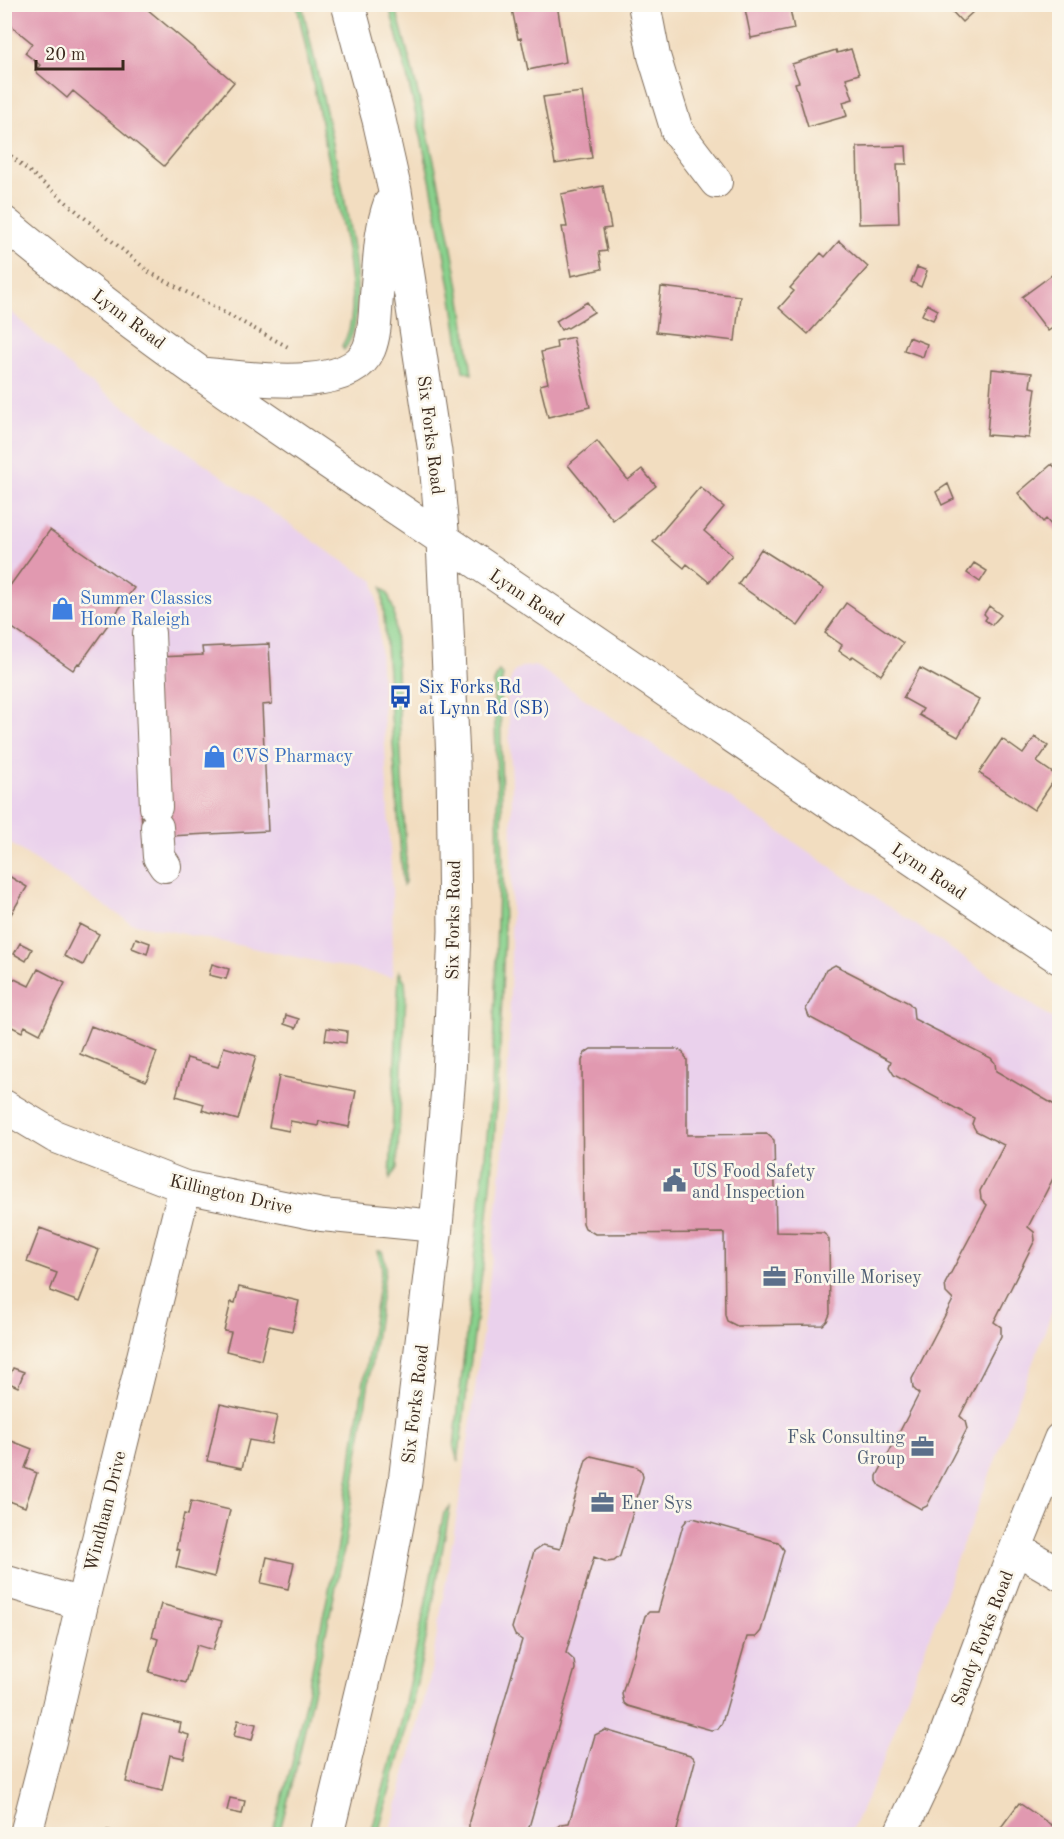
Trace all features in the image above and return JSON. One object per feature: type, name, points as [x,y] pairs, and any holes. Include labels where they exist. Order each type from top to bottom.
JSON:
[{"type":"main road","name":"Six Forks Road","points":[[327,1834],[336,1805],[383,1600],[405,1482],[436,1226],[449,1076],[454,931],[453,760],[443,541],[435,452],[395,191],[348,4]]},
{"type":"main road","points":[[201,374],[294,380],[331,376],[360,362],[369,349],[374,324],[382,236],[386,213],[395,191]]},
{"type":"main road","name":"Lynn Road","points":[[4,223],[201,374],[443,541],[1059,958]]},
{"type":"street","points":[[644,4],[654,56],[677,131],[716,182]]},
{"type":"street","points":[[149,633],[159,857],[165,866]]},
{"type":"street","name":"Killington Drive","points":[[4,1106],[54,1136],[185,1187],[322,1215],[436,1226]]},
{"type":"street","name":"Windham Drive","points":[[26,1834],[51,1741],[82,1604],[185,1187]]},
{"type":"street","name":"Sandy Forks Road","points":[[900,1834],[941,1747],[1001,1585],[1059,1439]]},
{"type":"street","points":[[1017,1549],[1059,1574]]},
{"type":"street","points":[[4,1581],[82,1604]]},
{"type":"path","points":[[10,156],[149,272],[299,353]]},
{"type":"shaded area","points":[[4,305],[79,375],[329,552],[374,581],[378,607],[392,889],[393,977],[131,923],[5,840]]},
{"type":"shaded area","points":[[534,666],[1059,1023],[1059,1294],[952,1569],[949,1584],[882,1764],[850,1834],[390,1834],[430,1677],[465,1466],[490,1275],[507,1111],[512,783],[507,688],[514,672],[521,667]]},
{"type":"green space","points":[[297,5],[302,5],[340,177],[355,259],[356,316],[351,338],[344,350],[342,346],[352,311],[347,249]]},
{"type":"green space","points":[[389,5],[395,5],[430,142],[458,281],[472,374],[463,371],[432,186]]},
{"type":"green space","points":[[382,588],[388,594],[394,611],[406,858],[403,885]]},
{"type":"green space","points":[[499,671],[503,675],[500,690],[504,937],[500,1047],[492,1175],[483,1264],[458,1462],[454,1448],[492,1089],[498,886],[494,682]]},
{"type":"green space","points":[[399,971],[405,981],[406,994],[397,1168],[390,1179]]},
{"type":"green space","points":[[377,1251],[382,1251],[386,1265],[344,1550],[297,1765],[279,1834],[272,1834],[292,1764],[337,1552],[382,1266]]},
{"type":"green space","points":[[450,1507],[410,1715],[378,1834],[371,1834],[401,1723],[444,1513]]},
{"type":"building","points":[[4,4],[61,4],[63,7],[65,4],[141,4],[234,82],[164,166],[73,91],[67,98],[35,71],[40,65],[25,53],[32,43],[4,20]]},
{"type":"building","points":[[511,4],[557,4],[566,62],[528,70],[521,38],[518,39]]},
{"type":"building","points":[[744,4],[789,4],[794,29],[751,38]]},
{"type":"building","points":[[951,4],[968,4],[974,11],[962,22],[948,7]]},
{"type":"building","points":[[851,49],[859,74],[846,78],[853,99],[843,102],[847,116],[808,127],[795,83],[799,82],[792,64],[836,50],[837,53]]},
{"type":"building","points":[[582,92],[592,158],[555,164],[543,97]]},
{"type":"building","points":[[906,146],[907,164],[897,164],[899,223],[859,224],[857,147]]},
{"type":"building","points":[[603,186],[611,228],[603,229],[607,251],[599,252],[602,269],[571,276],[562,227],[567,227],[561,194]]},
{"type":"building","points":[[839,241],[868,267],[808,334],[779,308],[794,291],[790,288],[821,253],[825,257]]},
{"type":"building","points":[[917,267],[927,271],[921,287],[911,282]]},
{"type":"building","points":[[1060,269],[1060,323],[1048,331],[1022,297]]},
{"type":"building","points":[[661,287],[740,296],[735,341],[656,332]]},
{"type":"building","points":[[587,302],[594,312],[561,330],[556,321]]},
{"type":"building","points":[[927,304],[938,310],[933,320],[922,315]]},
{"type":"building","points":[[573,337],[590,407],[548,417],[540,385],[548,383],[541,352],[557,348],[556,341]]},
{"type":"building","points":[[909,337],[927,344],[923,357],[904,350]]},
{"type":"building","points":[[992,369],[1032,373],[1030,387],[1036,388],[1029,438],[987,435]]},
{"type":"building","points":[[597,441],[628,480],[642,469],[656,486],[613,520],[568,465]]},
{"type":"building","points":[[1052,464],[1060,473],[1060,535],[1046,519],[1043,522],[1018,493]]},
{"type":"building","points":[[948,484],[954,499],[942,505],[936,492]]},
{"type":"building","points":[[700,487],[724,507],[704,531],[732,555],[709,582],[687,564],[684,568],[653,542]]},
{"type":"building","name":"Summer Classics Home Raleigh","points":[[50,530],[134,588],[80,664],[78,663],[73,670],[4,622],[4,594]]},
{"type":"building","points":[[761,549],[824,589],[798,626],[738,584]]},
{"type":"building","points":[[974,563],[987,571],[980,582],[967,573]]},
{"type":"building","points":[[846,603],[903,643],[881,675],[853,656],[851,659],[839,651],[842,645],[825,633]]},
{"type":"building","points":[[989,606],[1001,615],[992,625],[985,620],[987,617],[984,614]]},
{"type":"building","name":"CVS Pharmacy","points":[[269,644],[272,704],[262,705],[268,831],[169,836],[142,828],[141,808],[159,657],[203,655],[202,647]]},
{"type":"building","points":[[920,668],[979,700],[958,737],[919,715],[923,709],[903,698]]},
{"type":"building","points":[[1035,737],[1048,746],[1037,762],[1057,776],[1034,810],[979,773],[1002,739],[1023,754]]},
{"type":"building","points":[[4,873],[27,887],[7,921],[4,919]]},
{"type":"building","points":[[80,924],[99,934],[83,965],[64,956]]},
{"type":"building","points":[[136,938],[150,943],[147,954],[132,948]]},
{"type":"building","points":[[20,943],[32,949],[26,961],[14,954]]},
{"type":"building","points":[[212,964],[229,969],[226,979],[209,975]]},
{"type":"building","points":[[835,965],[909,1003],[913,1008],[914,1019],[991,1058],[995,1063],[996,1071],[1060,1108],[1060,1165],[1028,1227],[1034,1232],[1035,1240],[994,1322],[1001,1327],[1001,1336],[960,1416],[965,1421],[967,1429],[927,1506],[921,1509],[880,1486],[877,1476],[919,1394],[913,1388],[912,1379],[953,1300],[946,1293],[945,1284],[987,1205],[981,1199],[980,1191],[1004,1145],[976,1131],[972,1124],[974,1118],[894,1075],[889,1067],[891,1061],[809,1017],[806,1009],[826,970]]},
{"type":"building","points":[[38,969],[65,983],[40,1034],[25,1026],[22,1032],[4,1023],[4,974],[29,986]]},
{"type":"building","points":[[286,1015],[299,1019],[296,1028],[284,1024]]},
{"type":"building","points":[[91,1026],[157,1052],[146,1081],[80,1054]]},
{"type":"building","points":[[327,1028],[347,1031],[346,1043],[325,1040]]},
{"type":"building","points":[[224,1047],[256,1056],[238,1120],[202,1110],[204,1104],[176,1096],[187,1058],[218,1067]]},
{"type":"building","points":[[591,1049],[676,1049],[682,1051],[687,1060],[687,1135],[767,1134],[774,1140],[776,1232],[823,1233],[829,1240],[830,1314],[823,1325],[737,1326],[727,1321],[724,1233],[595,1234],[585,1228],[583,1223],[582,1061],[585,1053]]},
{"type":"building","points":[[279,1076],[356,1091],[349,1127],[319,1121],[318,1126],[290,1121],[289,1131],[269,1127]]},
{"type":"building","points":[[40,1228],[99,1250],[79,1302],[50,1291],[57,1273],[27,1262]]},
{"type":"building","points":[[239,1287],[299,1301],[292,1331],[269,1326],[261,1360],[226,1351],[231,1332],[224,1331],[231,1302],[235,1303]]},
{"type":"building","points":[[13,1368],[24,1372],[18,1387],[7,1382]]},
{"type":"building","points":[[220,1404],[277,1416],[271,1444],[249,1440],[242,1468],[207,1461]]},
{"type":"building","points":[[4,1438],[32,1449],[25,1468],[37,1473],[25,1507],[4,1499]]},
{"type":"building","points":[[591,1456],[637,1467],[642,1472],[643,1477],[620,1556],[614,1561],[607,1562],[594,1557],[566,1653],[574,1660],[575,1669],[527,1834],[474,1834],[469,1830],[469,1821],[522,1640],[515,1635],[512,1628],[534,1551],[543,1545],[560,1549],[586,1460]]},
{"type":"building","points":[[191,1501],[230,1510],[214,1577],[176,1567],[180,1550],[176,1549],[184,1514],[188,1515]]},
{"type":"building","points":[[693,1518],[778,1542],[784,1550],[761,1631],[756,1637],[747,1637],[722,1723],[718,1729],[711,1730],[628,1706],[624,1703],[622,1694],[645,1616],[649,1612],[658,1612],[683,1525],[687,1520]]},
{"type":"building","points":[[267,1557],[294,1563],[288,1589],[261,1583]]},
{"type":"building","points":[[161,1604],[222,1621],[213,1650],[197,1645],[186,1683],[149,1672],[158,1639],[152,1637]]},
{"type":"building","points":[[142,1714],[181,1723],[179,1732],[189,1735],[184,1758],[170,1755],[162,1791],[126,1782]]},
{"type":"building","points":[[238,1720],[256,1724],[252,1740],[234,1736]]},
{"type":"building","points":[[605,1730],[693,1757],[695,1761],[676,1834],[553,1834],[561,1824],[569,1823],[595,1735]]},
{"type":"building","points":[[230,1798],[245,1801],[242,1814],[227,1811]]},
{"type":"building","points":[[1019,1803],[1060,1831],[1060,1834],[996,1834]]},
{"type":"building","points":[[107,1830],[126,1833],[126,1834],[106,1834]]},
{"type":"place","name":"Summer Classics Home Raleigh","points":[[62,608]]},
{"type":"place","name":"Six Forks Rd at Lynn Rd (SB)","points":[[401,697]]},
{"type":"place","name":"CVS Pharmacy","points":[[214,756]]},
{"type":"place","name":"US Food Safety and Inspection","points":[[674,1181]]},
{"type":"place","name":"Fonville Morisey","points":[[775,1277]]},
{"type":"place","name":"Fsk Consulting Group","points":[[923,1447]]},
{"type":"place","name":"Ener Sys","points":[[603,1503]]}]
